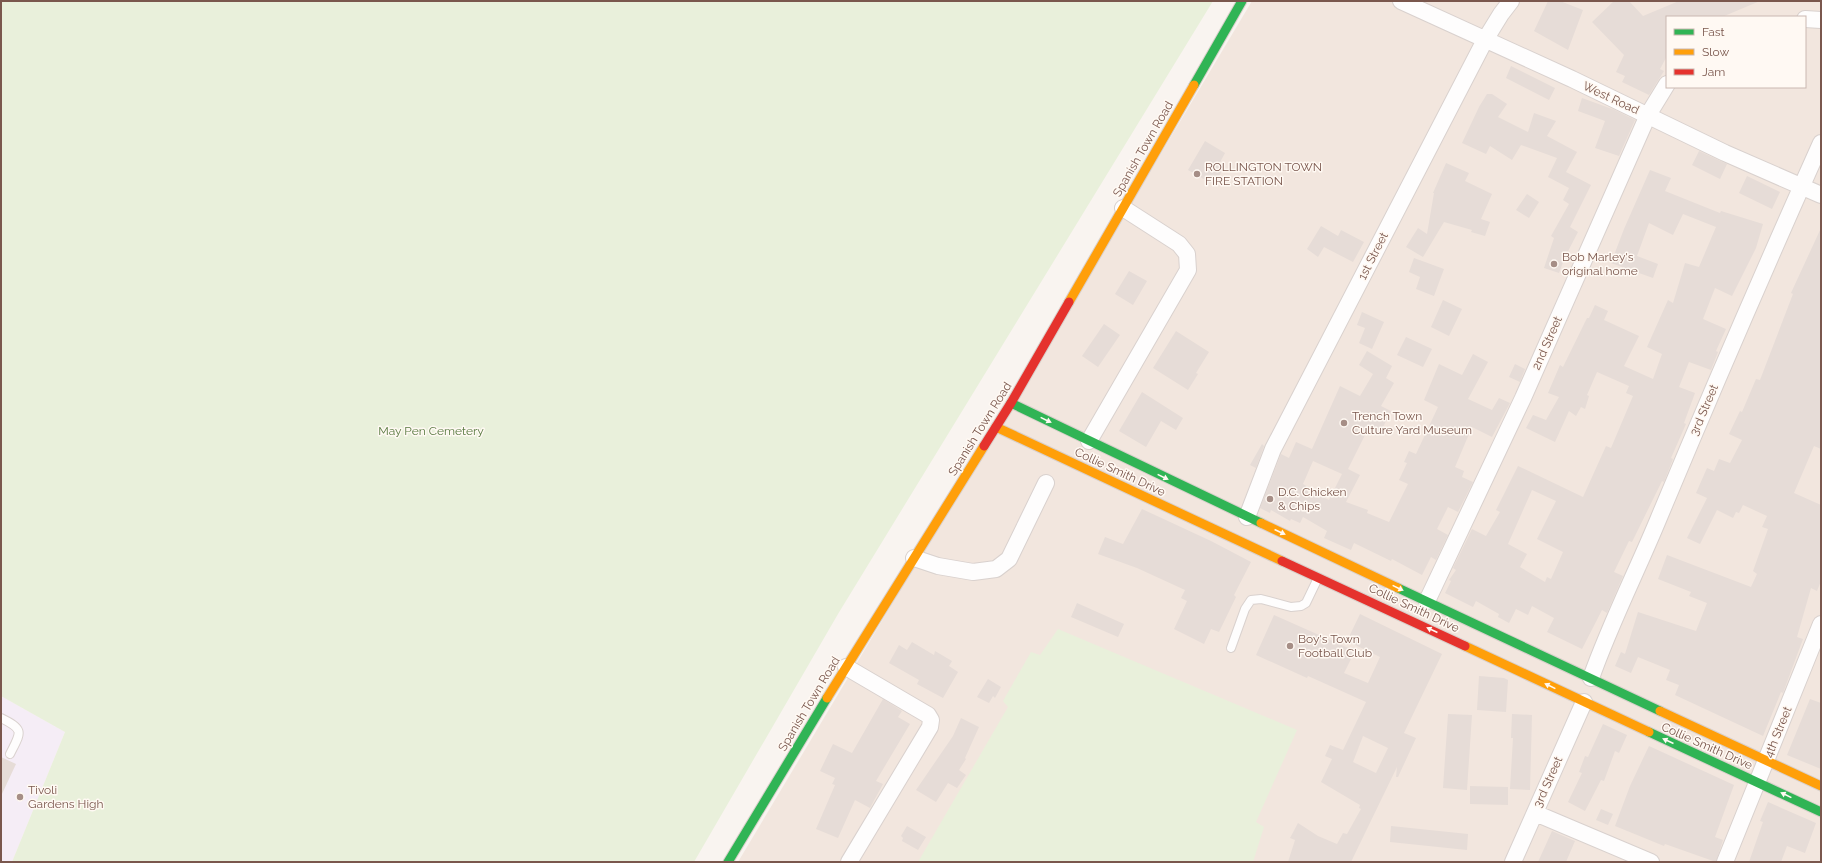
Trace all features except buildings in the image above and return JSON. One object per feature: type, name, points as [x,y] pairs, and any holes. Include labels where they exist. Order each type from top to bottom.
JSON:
[{"type":"street","name":"Spanish Town Road","points":[[728,862],[846,667],[1011,403],[1242,1]]},
{"type":"street","name":"West Road","points":[[1401,1],[1725,152],[1821,195]]},
{"type":"street","name":"1st Street","points":[[1247,517],[1273,449],[1485,40],[1500,14],[1511,1]]},
{"type":"street","points":[[1806,19],[1821,20]]},
{"type":"street","name":"2nd Street","points":[[1427,601],[1523,398],[1648,115],[1666,86]]},
{"type":"street","name":"3rd Street","points":[[1591,678],[1603,643],[1648,542],[1716,380],[1821,142]]},
{"type":"street","points":[[1089,441],[1188,270],[1187,254],[1179,244],[1123,208]]},
{"type":"street","name":"Collie Smith Drive","points":[[1011,403],[1247,517],[1821,786]]},
{"type":"street","name":"Collie Smith Drive","points":[[996,427],[1821,812]]},
{"type":"street","points":[[914,558],[938,566],[972,572],[996,569],[1009,559],[1046,483]]},
{"type":"street","name":"4th Street","points":[[1725,862],[1821,624]]},
{"type":"street","points":[[846,667],[928,715],[931,720],[930,727],[849,862]]},
{"type":"street","name":"3rd Street","points":[[1513,862],[1584,702]]},
{"type":"street","points":[[1535,812],[1651,862]]},
{"type":"lane","points":[[1231,648],[1245,609],[1252,600],[1261,599],[1291,607],[1301,606],[1306,603],[1318,578]]},
{"type":"lane","points":[[1,718],[16,726],[20,735],[10,754]]},
{"type":"shaded area","points":[[1252,1],[1821,1],[1821,862],[738,862]]},
{"type":"shaded area","name":"Tivoli Gardens High","points":[[1,696],[65,732],[12,862],[1,862]]},
{"type":"green space","name":"May Pen Cemetery","points":[[1,1],[1213,1],[838,614],[694,862],[12,862],[65,732],[1,696]]},
{"type":"green space","points":[[1058,629],[1297,730],[1256,822],[1264,827],[1253,862],[918,862],[1008,707],[1003,701],[1031,652],[1040,655]]},
{"type":"traffic: fast","points":[[1194,85],[1242,1]]},
{"type":"traffic: fast","points":[[1011,403],[1261,523]]},
{"type":"traffic: fast","points":[[1398,588],[1660,711]]},
{"type":"traffic: fast","points":[[728,862],[827,698]]},
{"type":"traffic: fast","points":[[1649,732],[1821,812]]},
{"type":"traffic: slow","points":[[1069,302],[1194,85]]},
{"type":"traffic: slow","points":[[996,427],[1282,561]]},
{"type":"traffic: slow","points":[[827,698],[984,446]]},
{"type":"traffic: slow","points":[[1261,523],[1398,588]]},
{"type":"traffic: slow","points":[[1465,646],[1649,732]]},
{"type":"traffic: slow","points":[[1660,711],[1821,786]]},
{"type":"traffic: jam","points":[[984,446],[1011,403],[1069,302]]},
{"type":"traffic: jam","points":[[1282,561],[1465,646]]},
{"type":"place","name":"ROLLINGTON TOWN FIRE STATION","points":[[1197,174]]},
{"type":"place","name":"Bob Marley's original home","points":[[1554,264]]},
{"type":"place","name":"Trench Town Culture Yard Museum","points":[[1344,423]]},
{"type":"place","name":"D.C. Chicken & Chips","points":[[1270,499]]},
{"type":"place","name":"Boy's Town Football Club","points":[[1290,646]]},
{"type":"place","name":"Tivoli Gardens High","points":[[20,797]]}]
